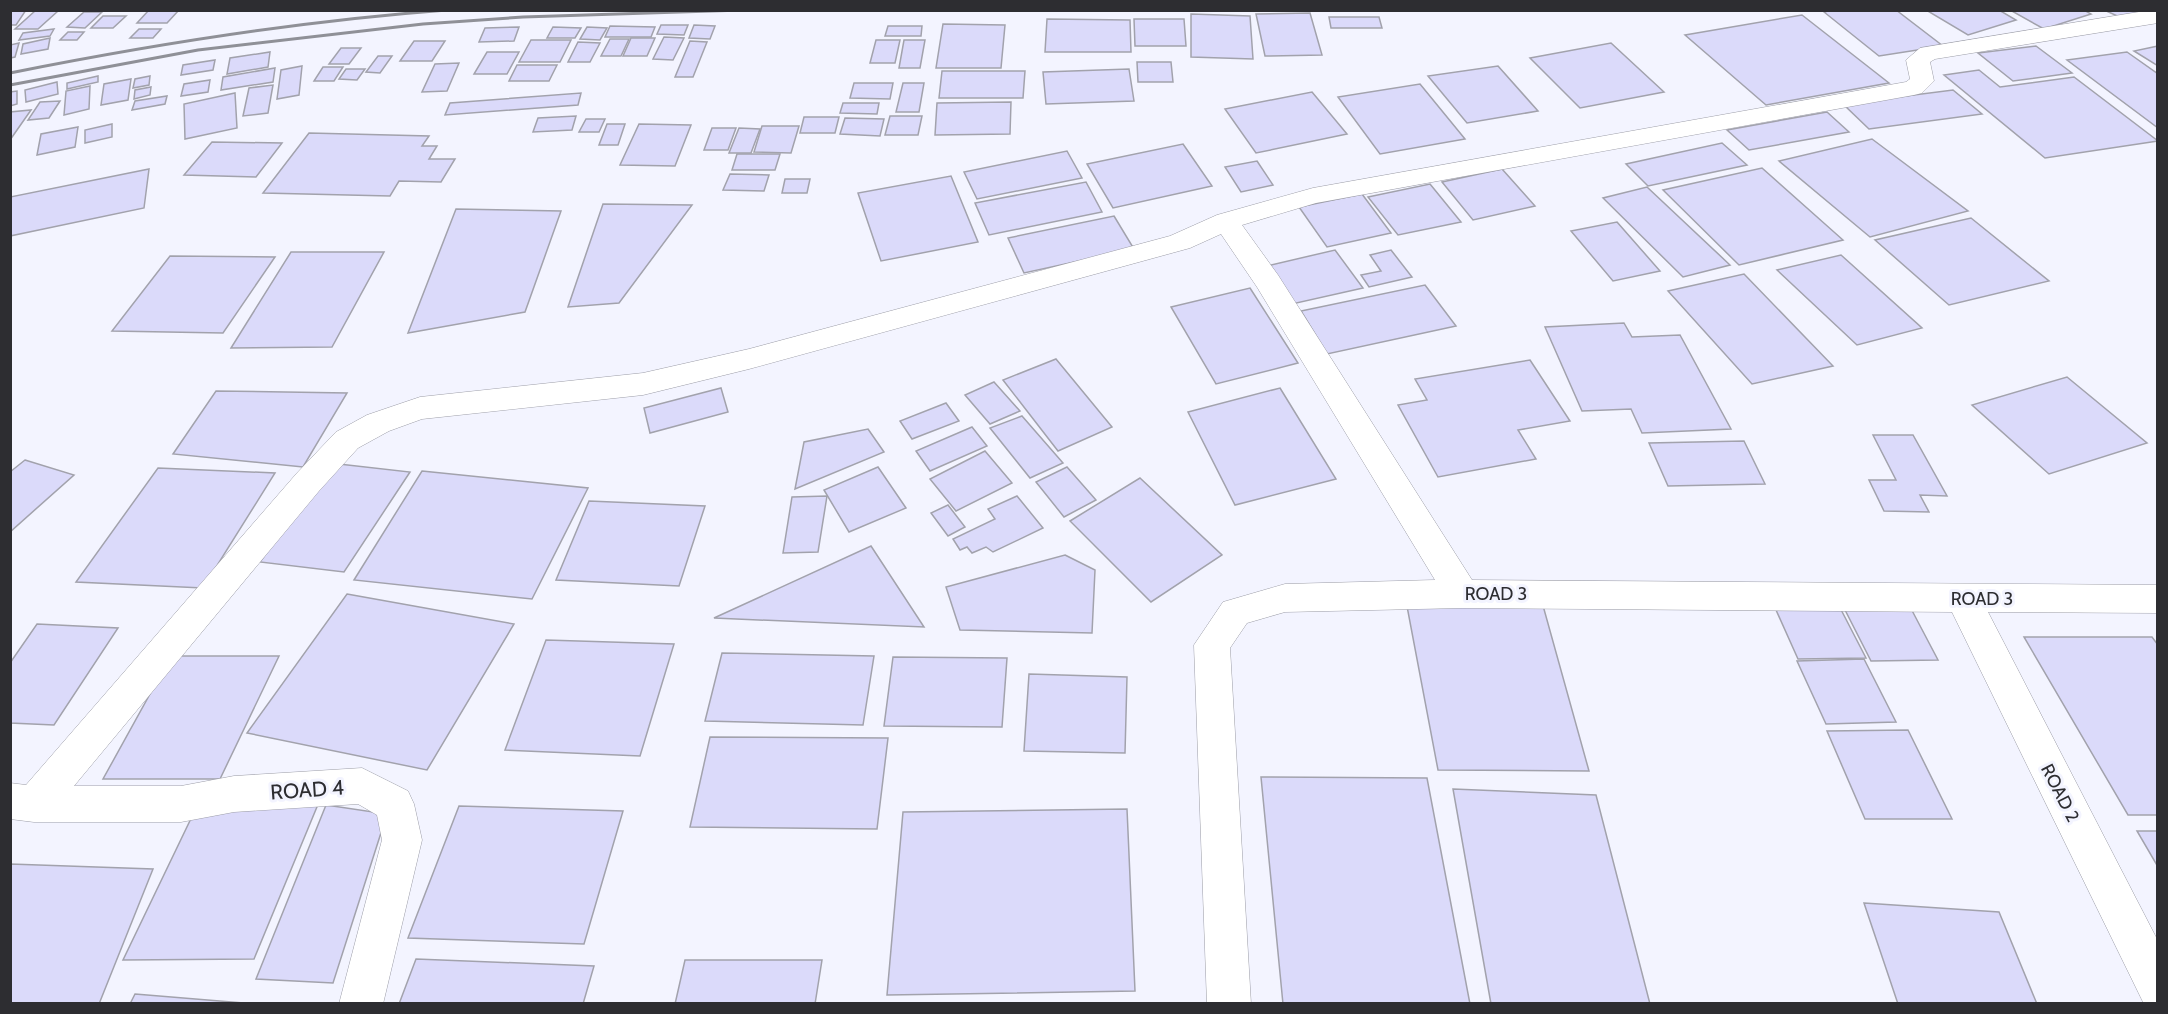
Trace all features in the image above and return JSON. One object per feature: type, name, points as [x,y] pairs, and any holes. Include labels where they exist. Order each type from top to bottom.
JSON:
[{"type":"street","points":[[22,803],[347,440],[378,423],[420,408],[643,384],[1180,242],[1226,221],[1313,196],[1914,88],[1923,81],[1918,60],[1928,53],[2157,16]]},
{"type":"street","points":[[1226,221],[1268,282],[1462,594]]},
{"type":"street","name":"ROAD 3","points":[[1229,1004],[1212,645],[1235,612],[1285,598],[1462,594],[2157,599]]},
{"type":"street","name":"ROAD 2","points":[[1963,599],[2157,987]]},
{"type":"street","name":"ROAD 4","points":[[22,803],[181,804],[234,794],[362,786],[394,804],[402,840],[361,1004]]},
{"type":"building","points":[[10,10],[26,10],[16,25],[10,25]]},
{"type":"building","points":[[149,10],[179,10],[167,23],[137,23]]},
{"type":"building","points":[[1896,10],[1943,46],[1879,56],[1824,12]]},
{"type":"building","points":[[1926,10],[1999,10],[2016,20],[1968,35]]},
{"type":"building","points":[[2010,10],[2084,10],[2091,14],[2044,29]]},
{"type":"building","points":[[2104,10],[2142,10],[2124,19]]},
{"type":"building","points":[[35,11],[58,11],[38,29],[15,29]]},
{"type":"building","points":[[84,12],[102,12],[85,28],[67,27]]},
{"type":"building","points":[[1310,13],[1322,55],[1265,56],[1256,14]]},
{"type":"building","points":[[1191,14],[1250,16],[1253,59],[1191,57]]},
{"type":"building","points":[[1802,15],[1889,83],[1766,105],[1685,35]]},
{"type":"building","points":[[103,16],[126,16],[113,28],[91,28]]},
{"type":"building","points":[[1329,17],[1379,17],[1382,28],[1331,28]]},
{"type":"building","points":[[1047,19],[1130,20],[1131,52],[1045,52]]},
{"type":"building","points":[[1134,19],[1184,19],[1186,46],[1135,46]]},
{"type":"building","points":[[943,24],[1005,25],[1001,68],[936,68]]},
{"type":"building","points":[[661,25],[688,25],[684,35],[657,34]]},
{"type":"building","points":[[694,25],[715,26],[710,39],[689,38]]},
{"type":"building","points":[[610,26],[655,27],[651,37],[605,37]]},
{"type":"building","points":[[888,26],[922,26],[921,36],[885,36]]},
{"type":"building","points":[[519,27],[514,41],[479,42],[485,28]]},
{"type":"building","points":[[553,27],[581,28],[575,38],[547,38]]},
{"type":"building","points":[[587,27],[607,28],[600,40],[580,39]]},
{"type":"building","points":[[54,29],[50,36],[19,40],[23,33]]},
{"type":"building","points":[[139,29],[161,29],[153,38],[130,38]]},
{"type":"building","points":[[68,32],[84,32],[77,40],[60,40]]},
{"type":"building","points":[[664,37],[684,38],[673,60],[653,59]]},
{"type":"building","points":[[50,38],[48,49],[21,54],[23,44]]},
{"type":"building","points":[[631,38],[655,38],[647,56],[623,56]]},
{"type":"building","points":[[610,39],[629,39],[621,56],[601,56]]},
{"type":"building","points":[[531,40],[571,40],[560,62],[519,62]]},
{"type":"building","points":[[876,40],[900,40],[895,63],[870,63]]},
{"type":"building","points":[[904,40],[925,40],[920,68],[899,68]]},
{"type":"building","points":[[414,41],[445,41],[432,61],[400,61]]},
{"type":"building","points":[[690,41],[707,42],[693,77],[675,77]]},
{"type":"building","points":[[578,42],[600,43],[590,62],[568,62]]},
{"type":"building","points":[[19,43],[15,57],[10,58],[10,45]]},
{"type":"building","points":[[1611,43],[1664,92],[1580,108],[1530,58]]},
{"type":"building","points":[[2036,46],[2072,73],[2013,81],[1978,53]]},
{"type":"building","points":[[2158,46],[2158,66],[2134,51]]},
{"type":"building","points":[[341,48],[361,48],[349,64],[329,64]]},
{"type":"building","points":[[270,52],[268,67],[227,74],[230,58]]},
{"type":"building","points":[[487,52],[519,52],[507,74],[474,74]]},
{"type":"building","points":[[2127,52],[2158,74],[2158,128],[2067,60]]},
{"type":"building","points":[[378,56],[392,56],[380,73],[366,72]]},
{"type":"building","points":[[215,60],[213,70],[181,75],[183,65]]},
{"type":"building","points":[[1137,62],[1171,62],[1173,82],[1138,82]]},
{"type":"building","points":[[459,63],[447,91],[422,92],[435,64]]},
{"type":"building","points":[[517,65],[557,65],[549,81],[509,81]]},
{"type":"building","points":[[302,66],[299,95],[277,99],[281,70]]},
{"type":"building","points":[[1498,66],[1538,111],[1467,123],[1428,76]]},
{"type":"building","points":[[323,67],[343,67],[334,81],[314,81]]},
{"type":"building","points":[[275,68],[273,82],[221,90],[223,77]]},
{"type":"building","points":[[346,69],[365,69],[357,80],[339,79]]},
{"type":"building","points":[[1129,69],[1134,101],[1046,104],[1043,72]]},
{"type":"building","points":[[1979,70],[2000,87],[2074,77],[2158,141],[2045,158],[1944,75]]},
{"type":"building","points":[[942,71],[1025,71],[1023,98],[939,98]]},
{"type":"building","points":[[98,76],[98,82],[67,89],[67,83]]},
{"type":"building","points":[[150,76],[149,85],[133,88],[135,79]]},
{"type":"building","points":[[131,79],[128,100],[101,105],[104,84]]},
{"type":"building","points":[[210,80],[208,92],[181,96],[184,84]]},
{"type":"building","points":[[57,82],[58,94],[26,102],[25,90]]},
{"type":"building","points":[[854,83],[893,83],[890,99],[850,98]]},
{"type":"building","points":[[903,83],[924,83],[919,112],[896,112]]},
{"type":"building","points":[[1420,84],[1465,139],[1380,154],[1338,97]]},
{"type":"building","points":[[273,85],[268,113],[243,116],[249,88]]},
{"type":"building","points":[[90,86],[89,109],[64,115],[66,91]]},
{"type":"building","points":[[151,87],[150,95],[134,99],[135,90]]},
{"type":"building","points":[[1953,90],[1982,114],[1869,129],[1843,104]]},
{"type":"building","points":[[17,91],[17,104],[10,106],[10,92]]},
{"type":"building","points":[[1312,92],[1347,134],[1256,153],[1225,109]]},
{"type":"building","points":[[235,93],[237,128],[185,139],[184,104]]},
{"type":"building","points":[[581,93],[578,105],[445,115],[450,103]]},
{"type":"building","points":[[167,96],[165,104],[132,110],[135,101]]},
{"type":"building","points":[[60,101],[49,118],[28,120],[40,102]]},
{"type":"building","points":[[1011,102],[1010,134],[935,135],[937,103]]},
{"type":"building","points":[[843,103],[879,103],[877,114],[840,113]]},
{"type":"building","points":[[31,110],[10,140],[10,112]]},
{"type":"building","points":[[1827,112],[1849,132],[1749,150],[1727,130]]},
{"type":"building","points":[[576,116],[572,130],[533,132],[538,118]]},
{"type":"building","points":[[890,116],[922,116],[918,135],[885,135]]},
{"type":"building","points":[[804,117],[839,117],[835,133],[800,133]]},
{"type":"building","points":[[845,118],[884,119],[880,136],[840,134]]},
{"type":"building","points":[[586,119],[605,119],[599,132],[579,132]]},
{"type":"building","points":[[112,124],[112,137],[85,143],[85,130]]},
{"type":"building","points":[[607,124],[625,124],[618,145],[599,145]]},
{"type":"building","points":[[639,124],[691,125],[675,166],[620,165]]},
{"type":"building","points":[[762,126],[799,126],[791,153],[754,152]]},
{"type":"building","points":[[78,127],[75,147],[37,155],[41,134]]},
{"type":"building","points":[[712,128],[736,128],[728,150],[704,150]]},
{"type":"building","points":[[739,128],[760,129],[751,153],[729,153]]},
{"type":"building","points":[[309,133],[429,136],[422,146],[437,146],[429,159],[455,159],[441,182],[399,181],[390,196],[263,193]]},
{"type":"building","points":[[1872,139],[1968,211],[1870,237],[1779,161]]},
{"type":"building","points":[[212,142],[282,143],[256,177],[184,175]]},
{"type":"building","points":[[1722,143],[1747,165],[1648,186],[1626,164]]},
{"type":"building","points":[[1183,144],[1212,186],[1113,208],[1087,164]]},
{"type":"building","points":[[1067,151],[1082,178],[977,199],[964,172]]},
{"type":"building","points":[[737,154],[780,154],[775,170],[732,170]]},
{"type":"building","points":[[1257,161],[1273,185],[1241,192],[1225,167]]},
{"type":"building","points":[[1762,168],[1843,240],[1739,265],[1663,190]]},
{"type":"building","points":[[149,169],[144,208],[10,236],[10,197]]},
{"type":"building","points":[[1502,169],[1535,206],[1473,220],[1442,182]]},
{"type":"building","points":[[730,174],[769,175],[764,191],[723,190]]},
{"type":"building","points":[[951,176],[978,242],[881,261],[858,193]]},
{"type":"building","points":[[785,179],[810,179],[807,193],[782,193]]},
{"type":"building","points":[[1086,182],[1102,212],[989,235],[975,203]]},
{"type":"building","points":[[1430,184],[1461,222],[1398,235],[1368,197]]},
{"type":"building","points":[[1647,187],[1730,265],[1683,277],[1603,198]]},
{"type":"building","points":[[1362,194],[1391,233],[1327,247],[1299,207]]},
{"type":"building","points":[[603,204],[692,205],[619,303],[568,307]]},
{"type":"building","points":[[456,209],[561,211],[525,312],[408,333]]},
{"type":"building","points":[[1114,216],[1134,249],[1024,273],[1008,238]]},
{"type":"building","points":[[1971,218],[2049,281],[1949,305],[1875,240]]},
{"type":"building","points":[[1617,222],[1660,271],[1613,281],[1571,231]]},
{"type":"building","points":[[1335,250],[1363,288],[1292,304],[1267,266]]},
{"type":"building","points":[[1391,250],[1412,277],[1369,287],[1361,275],[1381,271],[1370,255]]},
{"type":"building","points":[[291,252],[384,252],[332,347],[231,348]]},
{"type":"building","points":[[1841,255],[1922,328],[1857,345],[1777,270]]},
{"type":"building","points":[[170,256],[275,257],[223,333],[112,331]]},
{"type":"building","points":[[1744,274],[1833,366],[1752,384],[1668,291]]},
{"type":"building","points":[[1425,285],[1456,326],[1327,354],[1301,311]]},
{"type":"building","points":[[1250,288],[1298,363],[1216,384],[1171,307]]},
{"type":"building","points":[[1624,323],[1632,337],[1680,335],[1731,429],[1642,433],[1631,409],[1582,411],[1545,327]]},
{"type":"building","points":[[1056,359],[1112,427],[1058,451],[1003,380]]},
{"type":"building","points":[[1530,360],[1570,421],[1518,430],[1536,459],[1438,477],[1398,405],[1427,400],[1415,379]]},
{"type":"building","points":[[2067,377],[2147,443],[2049,474],[1972,405]]},
{"type":"building","points":[[994,382],[1020,411],[990,424],[965,395]]},
{"type":"building","points":[[721,388],[728,412],[650,433],[644,408]]},
{"type":"building","points":[[1280,388],[1336,479],[1235,505],[1188,412]]},
{"type":"building","points":[[216,391],[347,393],[303,467],[173,454]]},
{"type":"building","points":[[946,403],[959,421],[912,439],[900,421]]},
{"type":"building","points":[[1022,416],[1063,463],[1030,478],[990,428]]},
{"type":"building","points":[[972,427],[987,446],[930,471],[916,451]]},
{"type":"building","points":[[868,429],[884,452],[795,489],[804,442]]},
{"type":"building","points":[[1873,435],[1913,435],[1947,496],[1920,495],[1929,512],[1884,511],[1869,480],[1896,480]]},
{"type":"building","points":[[1744,441],[1765,484],[1668,486],[1649,443]]},
{"type":"building","points":[[985,451],[1012,483],[956,511],[930,479]]},
{"type":"building","points":[[25,460],[74,475],[10,532],[10,472]]},
{"type":"building","points":[[330,463],[410,472],[344,572],[260,562]]},
{"type":"building","points":[[878,467],[906,508],[849,532],[824,490]]},
{"type":"building","points":[[1067,467],[1096,500],[1064,517],[1036,482]]},
{"type":"building","points":[[158,468],[275,473],[203,588],[76,582]]},
{"type":"building","points":[[422,471],[588,488],[532,599],[354,580]]},
{"type":"building","points":[[1140,478],[1222,555],[1151,602],[1070,521]]},
{"type":"building","points":[[827,496],[818,552],[783,553],[792,497]]},
{"type":"building","points":[[1017,496],[1043,528],[993,552],[986,547],[972,553],[967,547],[960,550],[953,539],[995,519],[988,509]]},
{"type":"building","points":[[589,501],[705,506],[679,586],[556,580]]},
{"type":"building","points":[[948,505],[965,527],[948,536],[931,513]]},
{"type":"building","points":[[871,546],[924,627],[714,618]]},
{"type":"building","points":[[1065,555],[1095,570],[1092,633],[960,630],[946,587]]},
{"type":"building","points":[[347,594],[514,624],[427,770],[247,733]]},
{"type":"building","points":[[1836,600],[1866,658],[1798,659],[1772,601]]},
{"type":"building","points":[[1406,601],[1542,602],[1589,771],[1438,770]]},
{"type":"building","points":[[1907,601],[1938,660],[1871,661],[1841,602]]},
{"type":"building","points":[[37,624],[118,628],[54,725],[10,723],[10,663]]},
{"type":"building","points":[[2024,637],[2152,637],[2158,645],[2158,815],[2128,815]]},
{"type":"building","points":[[546,640],[674,644],[640,756],[505,750]]},
{"type":"building","points":[[722,653],[874,656],[863,725],[705,721]]},
{"type":"building","points":[[171,656],[279,656],[220,779],[103,779]]},
{"type":"building","points":[[893,657],[1007,658],[1002,727],[884,726]]},
{"type":"building","points":[[1864,659],[1896,722],[1826,724],[1797,661]]},
{"type":"building","points":[[1029,674],[1127,677],[1125,753],[1024,751]]},
{"type":"building","points":[[1908,730],[1952,819],[1865,819],[1827,731]]},
{"type":"building","points":[[710,737],[888,738],[877,829],[690,827]]},
{"type":"building","points":[[1261,777],[1427,778],[1470,1004],[1283,1004]]},
{"type":"building","points":[[1453,789],[1596,795],[1650,1004],[1491,1004]]},
{"type":"building","points":[[319,802],[254,959],[123,960],[198,804]]},
{"type":"building","points":[[326,805],[387,814],[333,983],[256,979]]},
{"type":"building","points":[[459,806],[623,811],[584,944],[408,938]]},
{"type":"building","points":[[1127,809],[1135,991],[887,995],[903,812]]},
{"type":"building","points":[[2137,831],[2158,831],[2158,867]]},
{"type":"building","points":[[10,864],[153,869],[99,1004],[10,1004]]},
{"type":"building","points":[[1864,903],[1999,912],[2037,1004],[1898,1004]]},
{"type":"building","points":[[416,959],[594,966],[583,1004],[399,1004]]},
{"type":"building","points":[[685,960],[822,960],[815,1004],[675,1004]]},
{"type":"building","points":[[135,994],[256,1004],[130,1004]]},
{"type":"railway","points":[[10,73],[119,52],[282,27],[447,10]]},
{"type":"railway","points":[[10,85],[198,50],[423,24],[523,17],[743,10]]}]
